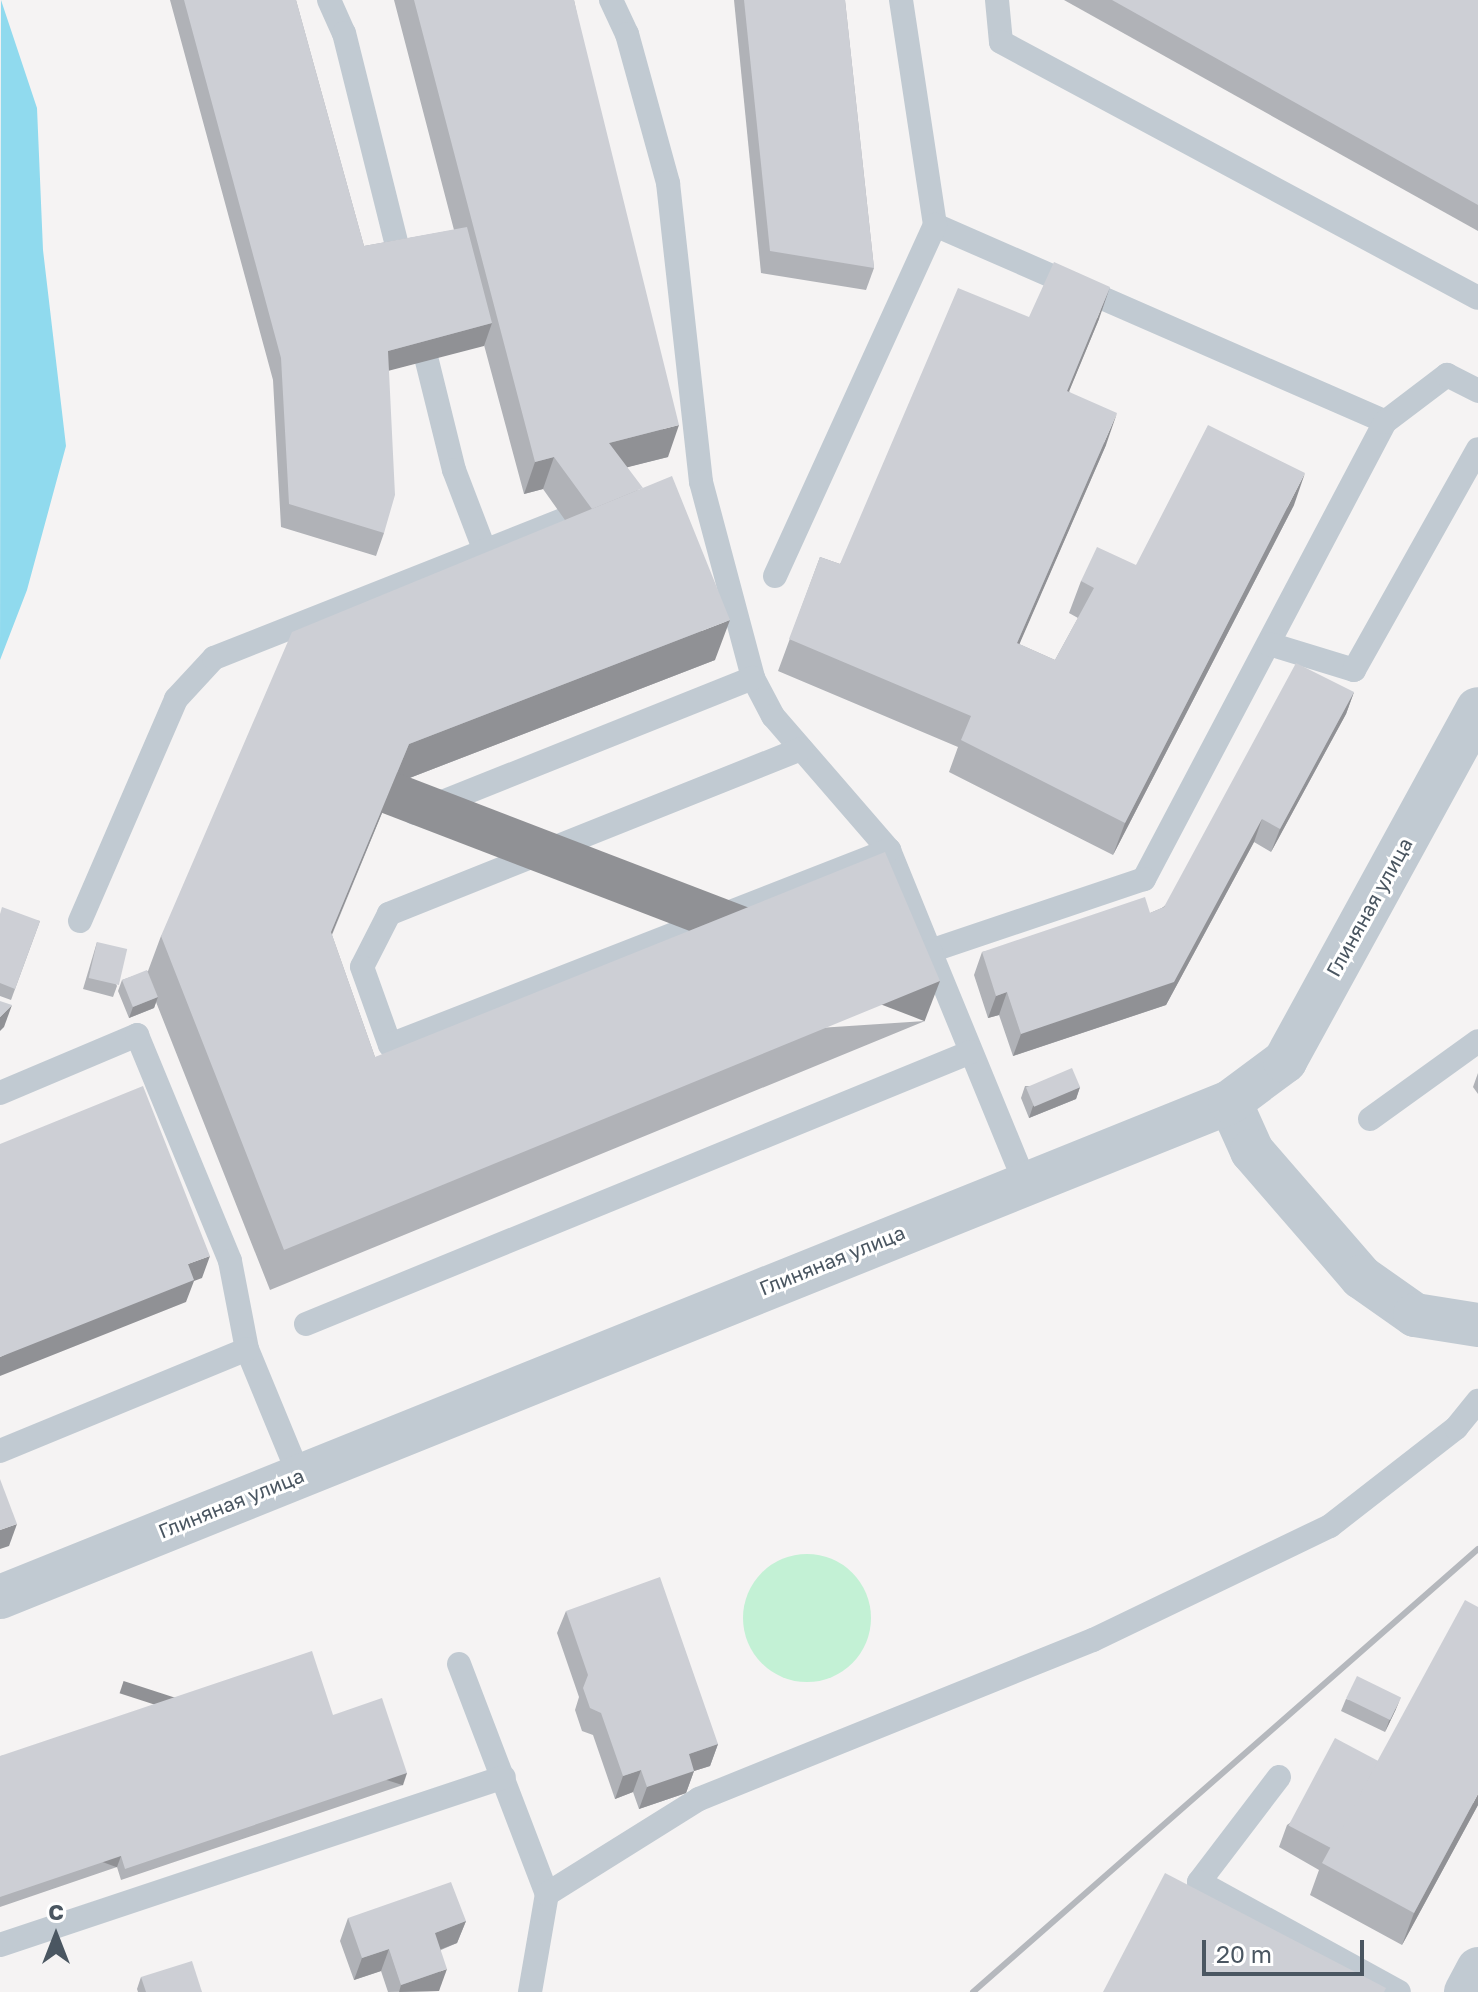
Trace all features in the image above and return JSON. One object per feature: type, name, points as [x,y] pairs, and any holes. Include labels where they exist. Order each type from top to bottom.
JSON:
[{"type":"street","name":"Глиняная улица","points":[[0,1597],[1230,1102],[1285,1061],[1478,709]]},
{"type":"street","points":[[1230,1102],[1252,1151],[1361,1277],[1415,1315],[1478,1325]]},
{"type":"street","points":[[1466,1992],[1478,1969]]},
{"type":"lane","points":[[329,0],[344,33],[401,261]]},
{"type":"lane","points":[[611,0],[627,34],[668,183],[701,482],[753,678],[773,716],[889,850],[1025,1183]]},
{"type":"lane","points":[[775,576],[935,225],[901,0]]},
{"type":"lane","points":[[997,0],[1001,42],[1478,298]]},
{"type":"lane","points":[[935,225],[1385,422]]},
{"type":"lane","points":[[427,361],[454,470],[485,551]]},
{"type":"lane","points":[[930,951],[1144,879],[1385,422],[1447,375],[1478,391]]},
{"type":"lane","points":[[1269,644],[1354,670],[1478,449]]},
{"type":"lane","points":[[674,486],[701,482]]},
{"type":"lane","points":[[80,921],[176,699],[214,658],[565,519]]},
{"type":"lane","points":[[415,813],[753,678]]},
{"type":"lane","points":[[390,1045],[362,967],[389,914],[801,749]]},
{"type":"lane","points":[[362,1055],[889,850]]},
{"type":"lane","points":[[0,1093],[137,1035],[230,1261],[247,1349],[299,1475]]},
{"type":"lane","points":[[1370,1119],[1478,1041]]},
{"type":"lane","points":[[306,1324],[971,1052]]},
{"type":"lane","points":[[0,1451],[247,1349]]},
{"type":"lane","points":[[547,1894],[699,1799],[1093,1640],[1330,1526],[1456,1428],[1478,1401]]},
{"type":"lane","points":[[459,1664],[547,1894],[530,1992]]},
{"type":"lane","points":[[0,1945],[504,1777]]},
{"type":"lane","points":[[1279,1777],[1199,1882],[1399,1992]]},
{"type":"green space","points":[[807,1554],[832,1559],[852,1573],[866,1593],[871,1618],[866,1643],[852,1663],[832,1677],[807,1682],[782,1677],[762,1663],[748,1643],[743,1618],[748,1593],[762,1573],[782,1559]]},
{"type":"water","points":[[1,0],[37,108],[43,250],[66,446],[27,590],[0,660]]},
{"type":"building","points":[[184,0],[296,0],[364,246],[467,227],[492,323],[388,351],[395,495],[384,533],[289,504],[281,358]]},
{"type":"building","points":[[414,0],[574,0],[679,425],[609,443],[643,488],[592,509],[554,457],[535,462]]},
{"type":"building","points":[[744,0],[845,0],[874,268],[770,251]]},
{"type":"building","points":[[1112,0],[1478,0],[1478,205]]},
{"type":"building","points":[[1054,262],[1110,287],[1067,391],[1117,413],[1017,643],[1055,660],[1094,588],[1081,581],[1097,547],[1136,565],[1208,425],[1305,473],[1125,823],[961,740],[971,716],[789,639],[820,557],[840,564],[958,288],[1029,317]]},
{"type":"building","points":[[672,476],[730,620],[409,744],[331,932],[375,1057],[885,852],[940,981],[284,1250],[161,936],[292,632]]},
{"type":"building","points":[[1296,663],[1354,692],[1280,829],[1262,819],[1174,982],[1021,1034],[1007,992],[996,996],[982,952],[1145,897],[1150,913],[1164,907]]},
{"type":"building","points":[[2,907],[40,921],[15,989],[0,983]]},
{"type":"building","points":[[97,942],[127,949],[119,985],[89,978]]},
{"type":"building","points":[[147,970],[158,997],[133,1007],[122,980]]},
{"type":"building","points":[[0,1001],[12,1005],[0,1017]]},
{"type":"building","points":[[1072,1068],[1080,1087],[1034,1107],[1026,1088]]},
{"type":"building","points":[[143,1086],[210,1256],[188,1264],[194,1280],[0,1357],[0,1144]]},
{"type":"building","points":[[0,1479],[17,1524],[0,1530]]},
{"type":"building","points":[[660,1577],[718,1744],[689,1754],[694,1771],[647,1787],[641,1770],[623,1776],[601,1713],[590,1708],[583,1688],[588,1675],[566,1611]]},
{"type":"building","points":[[1465,1600],[1478,1607],[1478,1794],[1414,1913],[1322,1863]]},
{"type":"building","points":[[312,1651],[333,1715],[382,1698],[407,1773],[125,1869],[121,1856],[0,1897],[0,1756]]},
{"type":"building","points":[[1357,1676],[1401,1697],[1390,1720],[1346,1698]]},
{"type":"building","points":[[1335,1738],[1378,1761],[1332,1848],[1289,1825]]},
{"type":"building","points":[[1165,1873],[1386,1988],[1384,1992],[1103,1992]]},
{"type":"building","points":[[451,1882],[466,1921],[435,1933],[447,1969],[401,1985],[389,1949],[362,1958],[348,1918]]},
{"type":"building","points":[[192,1961],[202,1992],[146,1992],[141,1977]]},
{"type":"railway","points":[[973,1992],[1478,1549]]}]
